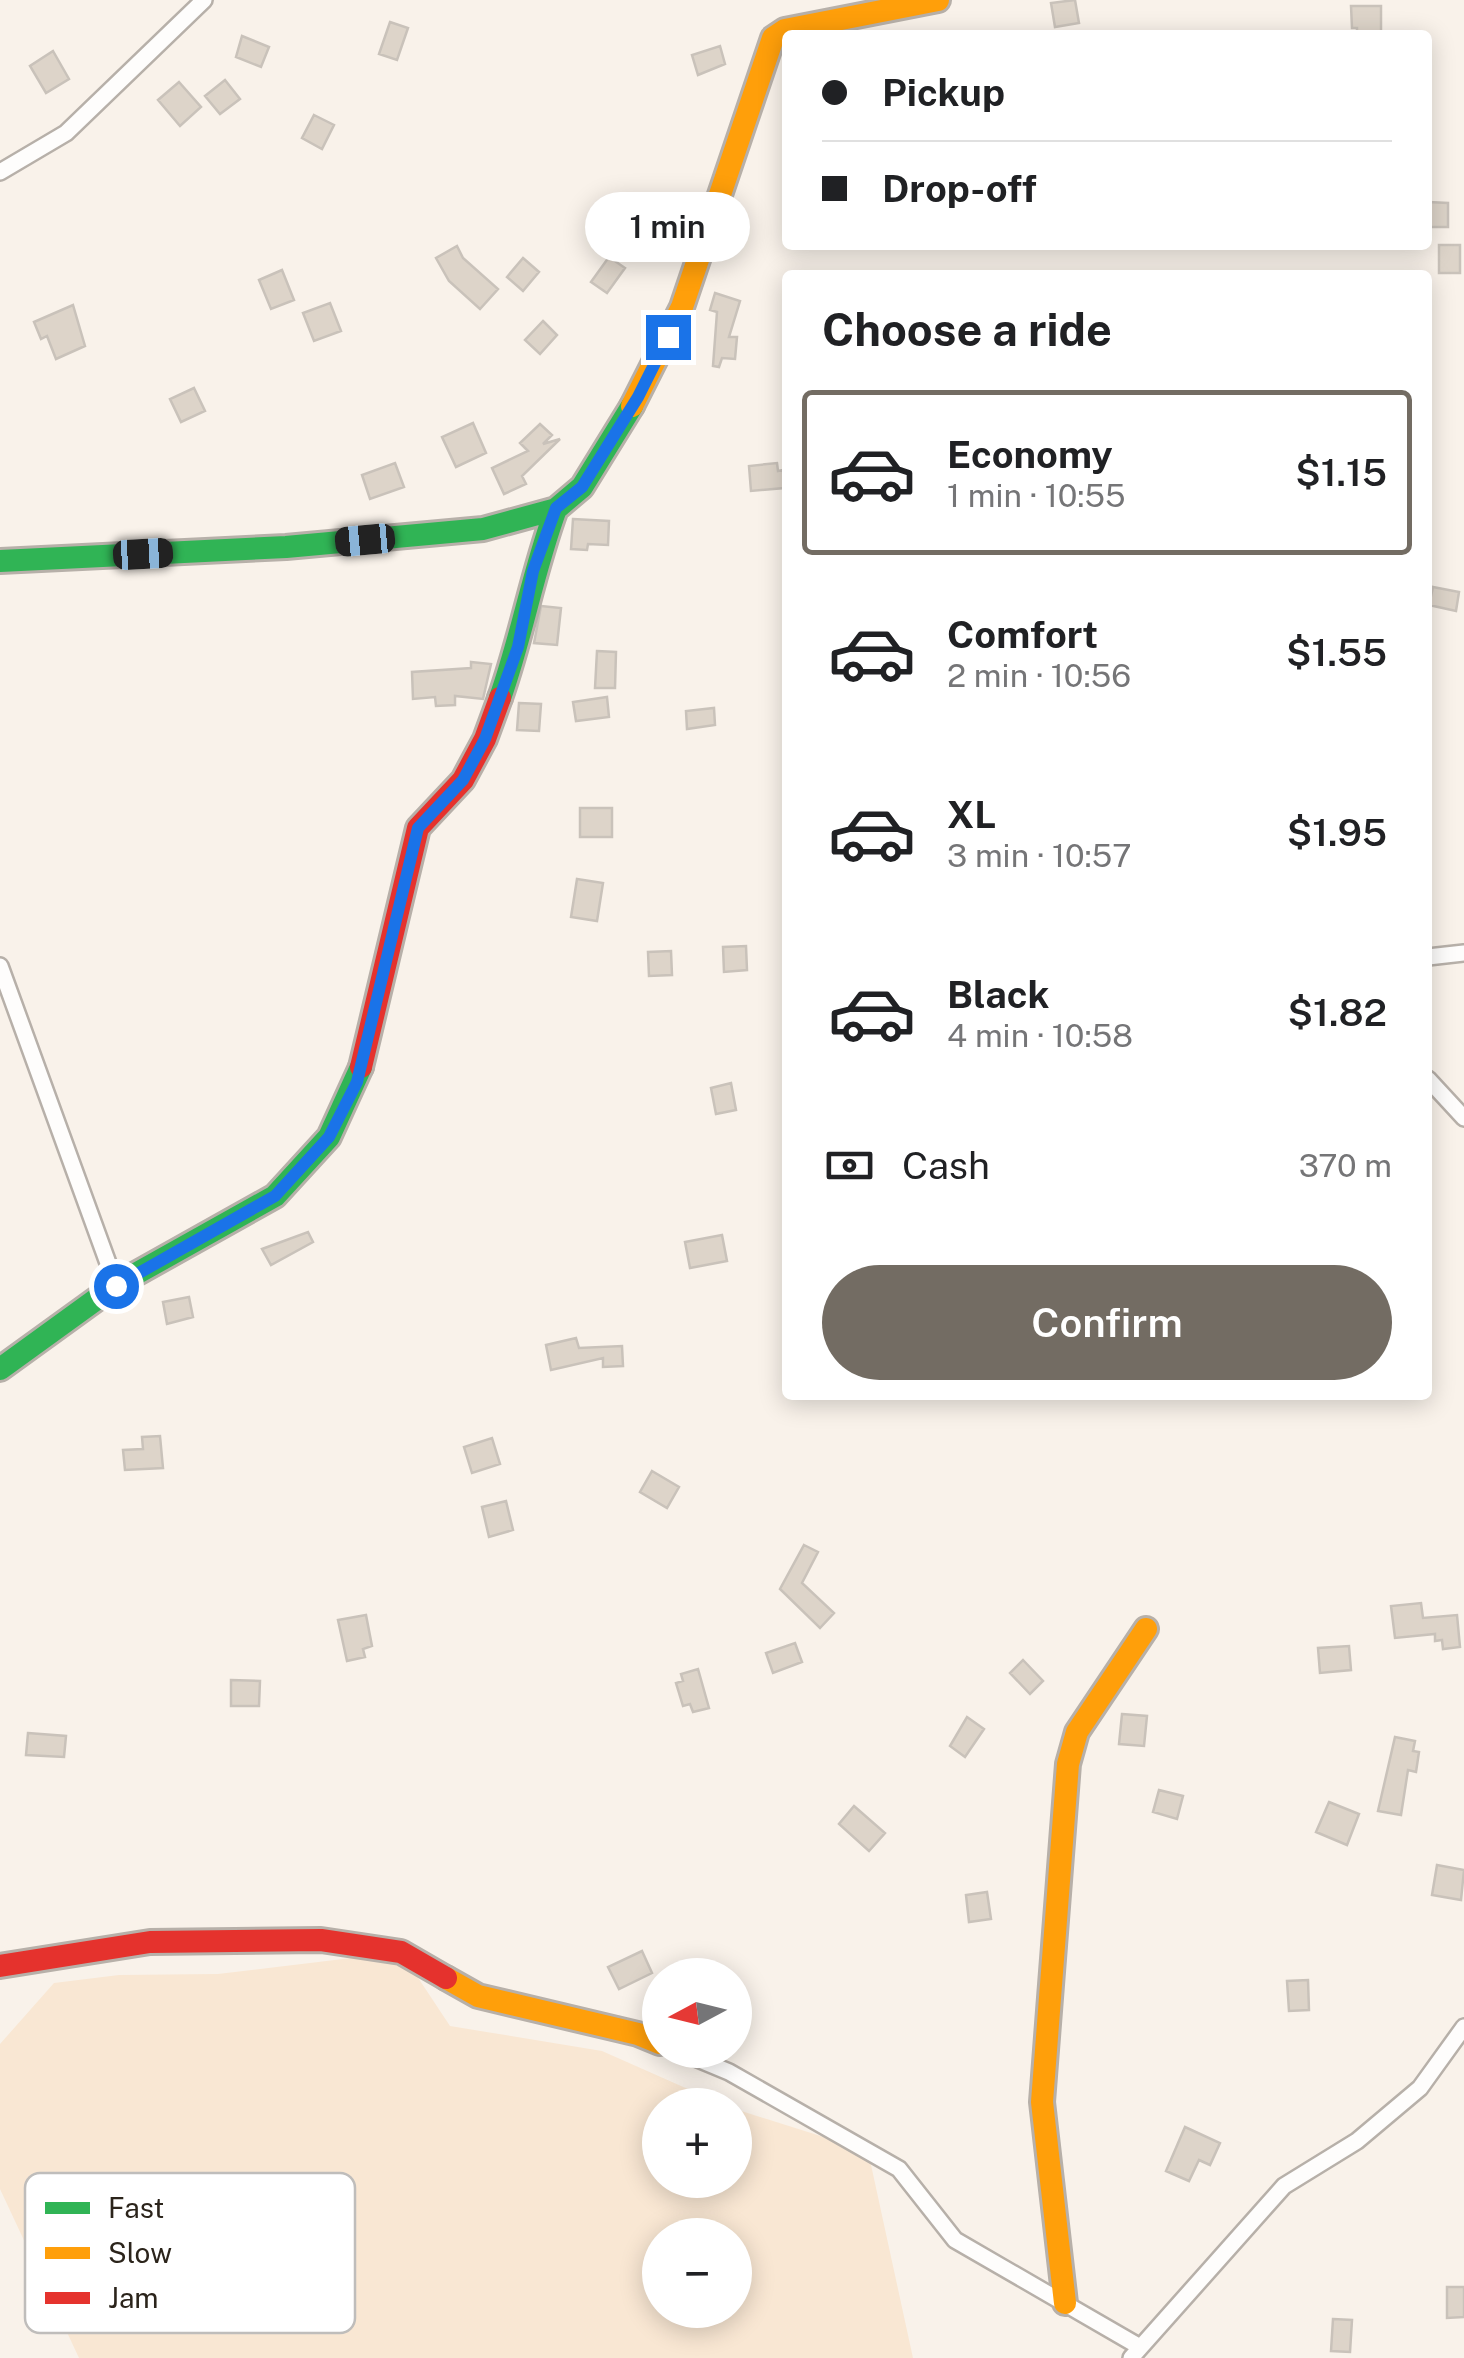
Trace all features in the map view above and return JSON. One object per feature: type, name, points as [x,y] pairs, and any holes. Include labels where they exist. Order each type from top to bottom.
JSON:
[{"type":"street","points":[[0,172],[66,133],[204,0]]},
{"type":"street","points":[[786,30],[938,0]]},
{"type":"street","points":[[0,561],[286,547],[444,533],[483,529],[556,508],[582,487],[638,397],[682,307],[773,38],[782,32]]},
{"type":"street","points":[[0,1370],[116,1286],[275,1196],[329,1137],[357,1082],[418,828],[463,780],[485,739],[518,647],[533,571],[556,508]]},
{"type":"street","points":[[1432,957],[1464,953]]},
{"type":"street","points":[[0,966],[116,1286]]},
{"type":"street","points":[[1432,1083],[1464,1118]]},
{"type":"street","points":[[1065,2303],[1042,2102],[1068,1764],[1077,1732],[1146,1629]]},
{"type":"street","points":[[0,1966],[150,1942],[322,1940],[401,1952],[478,1996],[642,2036]]},
{"type":"street","points":[[719,2068],[899,2169],[956,2240],[1065,2303],[1136,2353],[1284,2186],[1357,2141],[1420,2088],[1464,2027]]},
{"type":"shaded area","points":[[401,1952],[450,2026],[602,2051],[686,2088],[642,2088],[642,2198],[752,2198],[752,2114],[868,2151],[913,2358],[79,2358],[67,2333],[355,2333],[355,2173],[25,2173],[25,2242],[0,2189],[0,2044],[54,1983],[119,1975],[218,1974]]},
{"type":"building","points":[[1075,0],[1079,23],[1055,27],[1051,3]]},
{"type":"building","points":[[1351,6],[1381,6],[1381,30],[1352,28]]},
{"type":"building","points":[[390,22],[408,28],[397,60],[379,54]]},
{"type":"building","points":[[242,36],[269,47],[261,67],[236,57]]},
{"type":"building","points":[[720,46],[725,64],[698,75],[692,55]]},
{"type":"building","points":[[53,51],[69,79],[46,93],[30,66]]},
{"type":"building","points":[[225,80],[240,99],[220,114],[205,96]]},
{"type":"building","points":[[179,82],[201,107],[180,126],[158,100]]},
{"type":"building","points":[[314,115],[334,125],[322,149],[302,138]]},
{"type":"building","points":[[633,201],[650,212],[635,234],[619,224]]},
{"type":"building","points":[[1432,202],[1448,203],[1448,227],[1432,227]]},
{"type":"building","points":[[1439,245],[1460,245],[1460,273],[1439,273]]},
{"type":"building","points":[[457,246],[463,258],[498,289],[480,309],[449,281],[436,258]]},
{"type":"building","points":[[609,257],[625,268],[607,293],[591,282]]},
{"type":"building","points":[[523,258],[539,272],[523,291],[507,277]]},
{"type":"building","points":[[282,270],[294,300],[271,309],[259,280]]},
{"type":"building","points":[[715,293],[740,301],[729,337],[737,337],[735,359],[722,358],[719,367],[713,366],[717,312],[710,310]]},
{"type":"building","points":[[330,303],[341,331],[314,341],[303,313]]},
{"type":"building","points":[[73,305],[85,346],[56,359],[47,336],[41,339],[34,322]]},
{"type":"building","points":[[543,321],[557,335],[540,354],[525,340]]},
{"type":"building","points":[[194,388],[205,411],[181,422],[170,399]]},
{"type":"building","points":[[473,423],[486,453],[456,467],[442,437]]},
{"type":"building","points":[[540,424],[552,435],[543,444],[560,439],[522,476],[526,484],[504,494],[492,468],[528,451],[520,443]]},
{"type":"building","points":[[395,463],[404,487],[370,499],[362,475]]},
{"type":"building","points":[[777,463],[778,471],[782,470],[782,488],[751,491],[749,466]]},
{"type":"building","points":[[573,519],[609,521],[608,545],[588,544],[587,550],[571,549]]},
{"type":"building","points":[[1433,587],[1459,592],[1456,611],[1432,606]]},
{"type":"building","points":[[541,606],[561,608],[557,645],[534,643]]},
{"type":"building","points":[[597,651],[616,652],[615,688],[595,688]]},
{"type":"building","points":[[471,662],[491,664],[483,699],[455,696],[455,705],[436,706],[435,697],[413,699],[412,672],[471,668]]},
{"type":"building","points":[[607,697],[609,717],[576,721],[573,702]]},
{"type":"building","points":[[519,703],[541,704],[539,731],[517,730]]},
{"type":"building","points":[[714,708],[715,725],[687,729],[686,711]]},
{"type":"building","points":[[580,808],[612,808],[612,837],[580,837]]},
{"type":"building","points":[[577,879],[603,883],[597,921],[571,917]]},
{"type":"building","points":[[746,946],[747,970],[724,972],[723,947]]},
{"type":"building","points":[[671,951],[672,975],[649,976],[648,952]]},
{"type":"building","points":[[731,1083],[736,1110],[716,1114],[711,1088]]},
{"type":"building","points":[[308,1232],[313,1242],[271,1265],[262,1249]]},
{"type":"building","points":[[722,1235],[727,1261],[690,1268],[685,1242]]},
{"type":"building","points":[[189,1297],[193,1317],[167,1324],[163,1302]]},
{"type":"building","points":[[576,1338],[579,1348],[622,1346],[623,1366],[603,1367],[603,1358],[551,1370],[546,1345]]},
{"type":"building","points":[[160,1436],[163,1468],[125,1470],[123,1450],[143,1449],[142,1437]]},
{"type":"building","points":[[492,1438],[500,1464],[472,1473],[464,1447]]},
{"type":"building","points":[[652,1471],[679,1487],[667,1508],[640,1492]]},
{"type":"building","points":[[506,1501],[513,1530],[489,1537],[482,1507]]},
{"type":"building","points":[[804,1545],[818,1552],[802,1583],[834,1613],[820,1628],[780,1589]]},
{"type":"building","points":[[1421,1603],[1423,1618],[1457,1615],[1460,1647],[1443,1649],[1442,1640],[1435,1641],[1435,1634],[1395,1638],[1391,1606]]},
{"type":"building","points":[[366,1615],[372,1646],[363,1649],[365,1657],[347,1661],[338,1620]]},
{"type":"building","points":[[795,1643],[802,1662],[773,1673],[766,1653]]},
{"type":"building","points":[[1349,1646],[1351,1670],[1320,1673],[1318,1648]]},
{"type":"building","points":[[1023,1660],[1043,1681],[1030,1694],[1010,1673]]},
{"type":"building","points":[[698,1669],[709,1708],[693,1712],[690,1704],[683,1706],[676,1683],[683,1681],[681,1674]]},
{"type":"building","points":[[231,1680],[260,1681],[259,1706],[231,1706]]},
{"type":"building","points":[[1122,1714],[1147,1716],[1144,1746],[1119,1744]]},
{"type":"building","points":[[967,1717],[984,1729],[965,1757],[950,1746]]},
{"type":"building","points":[[28,1733],[66,1736],[64,1757],[26,1755]]},
{"type":"building","points":[[1395,1737],[1415,1741],[1413,1751],[1419,1752],[1416,1772],[1408,1770],[1401,1815],[1378,1811]]},
{"type":"building","points":[[1159,1790],[1183,1796],[1177,1819],[1153,1812]]},
{"type":"building","points":[[1329,1802],[1359,1814],[1347,1845],[1316,1832]]},
{"type":"building","points":[[854,1806],[885,1833],[869,1851],[839,1824]]},
{"type":"building","points":[[1437,1865],[1464,1870],[1461,1900],[1432,1895]]},
{"type":"building","points":[[987,1892],[991,1919],[969,1922],[966,1895]]},
{"type":"building","points":[[642,1951],[645,1958],[642,1958],[642,1978],[619,1989],[608,1967]]},
{"type":"building","points":[[1308,1980],[1309,2010],[1289,2011],[1287,1981]]},
{"type":"building","points":[[1185,2127],[1220,2143],[1210,2165],[1199,2160],[1189,2181],[1166,2171]]},
{"type":"building","points":[[1447,2287],[1464,2287],[1464,2317],[1447,2318]]},
{"type":"building","points":[[1333,2319],[1352,2320],[1350,2352],[1331,2351]]},
{"type":"traffic: fast","points":[[0,561],[286,547],[483,529],[556,509],[582,487],[632,406]]},
{"type":"traffic: fast","points":[[500,698],[556,509]]},
{"type":"traffic: fast","points":[[0,1369],[116,1285],[275,1196],[329,1137],[361,1067]]},
{"type":"traffic: slow","points":[[785,30],[938,0]]},
{"type":"traffic: slow","points":[[632,406],[682,307],[773,38],[782,32]]},
{"type":"traffic: slow","points":[[1065,2303],[1042,2102],[1068,1764],[1077,1732],[1146,1629]]},
{"type":"traffic: slow","points":[[446,1978],[478,1996],[642,2036]]},
{"type":"traffic: jam","points":[[361,1067],[418,828],[463,780],[485,739],[500,698]]},
{"type":"traffic: jam","points":[[0,1966],[150,1942],[321,1940],[401,1952],[446,1978]]},
{"type":"route","points":[[116,1286],[275,1196],[329,1137],[357,1082],[418,828],[438,802],[463,780],[485,739],[518,647],[533,571],[556,508],[582,487],[638,397],[668,337]]}]
